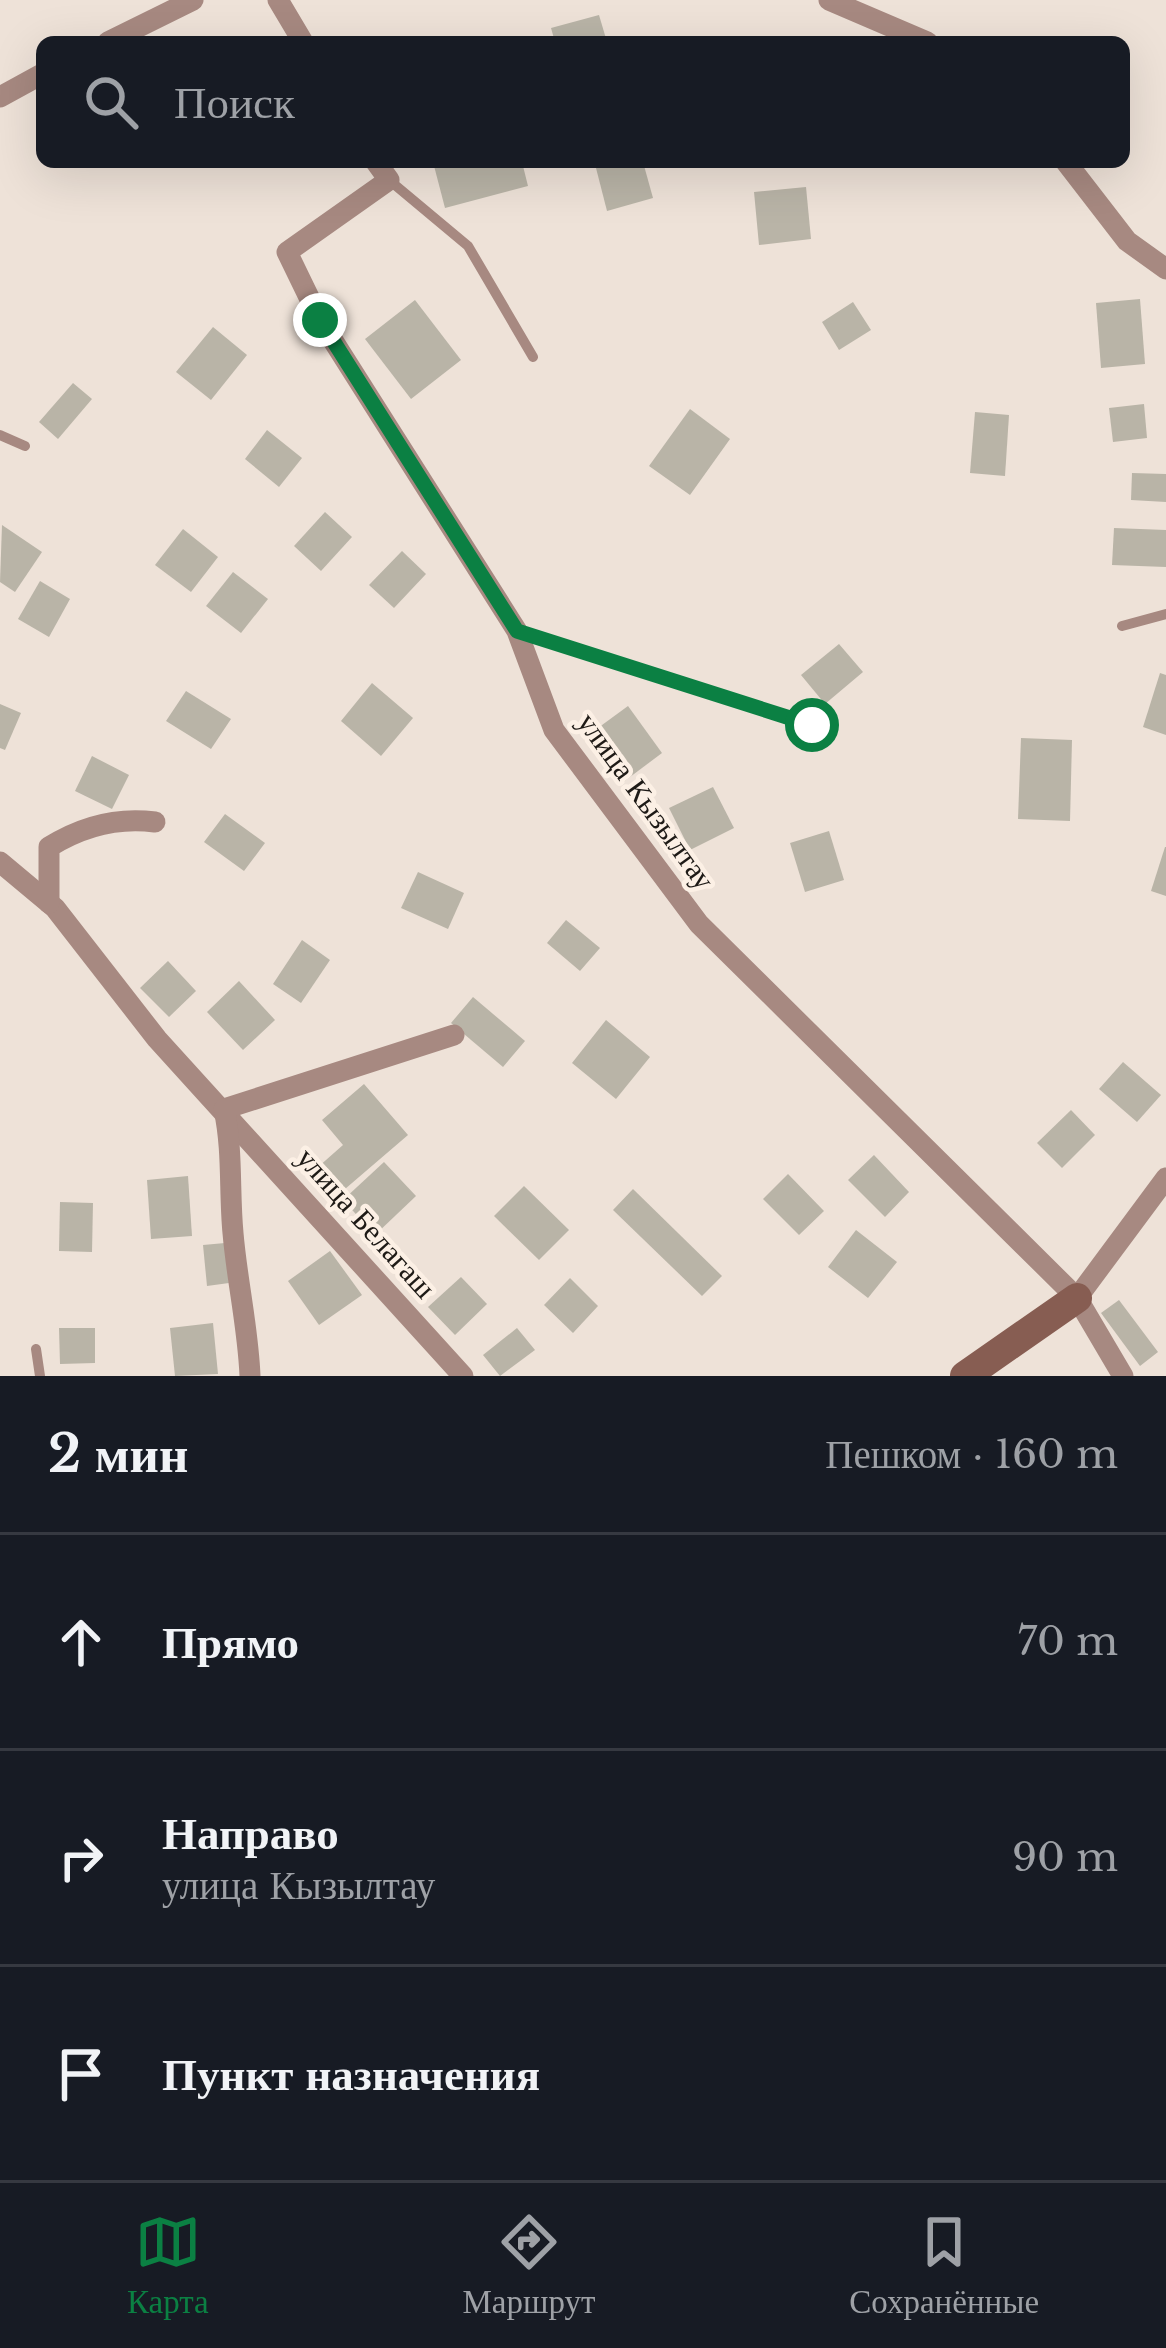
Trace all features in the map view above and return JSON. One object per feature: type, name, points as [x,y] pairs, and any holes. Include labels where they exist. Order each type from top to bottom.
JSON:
[{"type":"street","points":[[278,0],[299,36]]},
{"type":"street","points":[[830,0],[914,36]]},
{"type":"street","points":[[119,36],[182,3]]},
{"type":"street","points":[[0,97],[36,77]]},
{"type":"street","points":[[1071,168],[1127,241],[1166,269]]},
{"type":"street","name":"улица Кызылтау","points":[[382,171],[287,252],[320,320],[517,631],[554,730],[699,924],[1077,1298],[1123,1376]]},
{"type":"street","points":[[49,902],[49,847],[74,831],[112,822],[155,822]]},
{"type":"street","name":"улица Белагаш","points":[[0,862],[49,902],[157,1039],[463,1376]]},
{"type":"street","points":[[250,1376],[248,1324],[233,1233],[233,1152],[224,1109],[454,1035]]},
{"type":"street","points":[[964,1376],[1077,1298],[1166,1178]]},
{"type":"lane","points":[[382,171],[468,246],[533,357]]},
{"type":"lane","points":[[0,435],[25,446]]},
{"type":"lane","points":[[1122,626],[1166,614]]},
{"type":"lane","points":[[517,631],[812,725]]},
{"type":"lane","points":[[36,1349],[40,1376]]},
{"type":"building","points":[[599,15],[605,36],[553,36],[551,28]]},
{"type":"building","points":[[435,168],[524,168],[528,186],[445,208]]},
{"type":"building","points":[[596,168],[645,168],[653,198],[607,211]]},
{"type":"building","points":[[806,187],[811,239],[759,245],[754,192]]},
{"type":"building","points":[[1140,299],[1145,364],[1101,368],[1096,303]]},
{"type":"building","points":[[415,300],[461,360],[411,399],[365,339]]},
{"type":"building","points":[[853,302],[871,330],[839,350],[822,322]]},
{"type":"building","points":[[213,327],[247,355],[211,400],[176,372]]},
{"type":"building","points":[[73,383],[92,399],[58,439],[39,422]]},
{"type":"building","points":[[1144,404],[1147,438],[1113,442],[1109,408]]},
{"type":"building","points":[[690,409],[730,439],[690,495],[649,466]]},
{"type":"building","points":[[975,412],[1009,415],[1005,476],[970,473]]},
{"type":"building","points":[[267,430],[302,458],[279,487],[245,459]]},
{"type":"building","points":[[1132,473],[1166,474],[1166,502],[1131,500]]},
{"type":"building","points":[[325,512],[352,537],[321,571],[294,546]]},
{"type":"building","points":[[2,525],[42,552],[15,592],[0,582]]},
{"type":"building","points":[[1114,528],[1166,530],[1166,567],[1112,565]]},
{"type":"building","points":[[183,529],[218,557],[191,592],[155,565]]},
{"type":"building","points":[[402,551],[426,574],[394,608],[369,585]]},
{"type":"building","points":[[233,572],[268,599],[241,633],[206,606]]},
{"type":"building","points":[[40,581],[70,599],[49,637],[18,619]]},
{"type":"building","points":[[839,644],[863,672],[825,704],[801,675]]},
{"type":"building","points":[[1160,673],[1166,675],[1166,735],[1143,727]]},
{"type":"building","points":[[372,683],[413,718],[381,756],[341,721]]},
{"type":"building","points":[[186,691],[231,719],[211,749],[166,721]]},
{"type":"building","points":[[0,704],[21,713],[5,750],[0,748]]},
{"type":"building","points":[[628,706],[662,753],[622,783],[587,736]]},
{"type":"building","points":[[1021,738],[1072,740],[1070,821],[1018,819]]},
{"type":"building","points":[[92,756],[129,775],[112,809],[75,791]]},
{"type":"building","points":[[713,787],[734,828],[690,850],[669,808]]},
{"type":"building","points":[[225,814],[265,843],[244,871],[204,842]]},
{"type":"building","points":[[829,831],[844,880],[805,892],[790,843]]},
{"type":"building","points":[[1166,847],[1166,896],[1151,891]]},
{"type":"building","points":[[418,872],[464,893],[448,929],[401,908]]},
{"type":"building","points":[[566,920],[600,948],[580,971],[547,943]]},
{"type":"building","points":[[302,940],[330,960],[301,1003],[273,984]]},
{"type":"building","points":[[168,961],[196,991],[169,1017],[140,988]]},
{"type":"building","points":[[239,981],[275,1020],[243,1050],[207,1012]]},
{"type":"building","points":[[473,997],[525,1041],[503,1067],[451,1023]]},
{"type":"building","points":[[606,1020],[650,1057],[616,1099],[572,1063]]},
{"type":"building","points":[[1123,1062],[1161,1095],[1137,1122],[1099,1089]]},
{"type":"building","points":[[364,1084],[408,1135],[331,1201],[309,1175],[343,1145],[322,1120]]},
{"type":"building","points":[[1071,1110],[1095,1135],[1062,1168],[1037,1143]]},
{"type":"building","points":[[874,1155],[909,1192],[885,1217],[848,1180]]},
{"type":"building","points":[[384,1162],[416,1196],[375,1235],[343,1200]]},
{"type":"building","points":[[788,1174],[824,1211],[799,1235],[763,1199]]},
{"type":"building","points":[[188,1176],[192,1236],[151,1239],[147,1180]]},
{"type":"building","points":[[524,1186],[569,1230],[539,1260],[494,1216]]},
{"type":"building","points":[[633,1189],[722,1276],[702,1296],[613,1210]]},
{"type":"building","points":[[60,1202],[93,1203],[92,1252],[59,1251]]},
{"type":"building","points":[[856,1230],[897,1262],[868,1298],[828,1267]]},
{"type":"building","points":[[225,1243],[229,1283],[207,1286],[203,1245]]},
{"type":"building","points":[[330,1251],[362,1295],[319,1325],[288,1281]]},
{"type":"building","points":[[461,1277],[487,1304],[455,1335],[428,1307]]},
{"type":"building","points":[[570,1278],[598,1306],[573,1333],[544,1305]]},
{"type":"building","points":[[1119,1300],[1158,1352],[1140,1366],[1101,1313]]},
{"type":"building","points":[[213,1323],[218,1374],[175,1376],[170,1328]]},
{"type":"building","points":[[59,1328],[95,1328],[95,1363],[60,1364]]},
{"type":"building","points":[[517,1328],[535,1350],[500,1376],[483,1355]]},
{"type":"route","points":[[320,320],[517,631],[812,725]]}]
